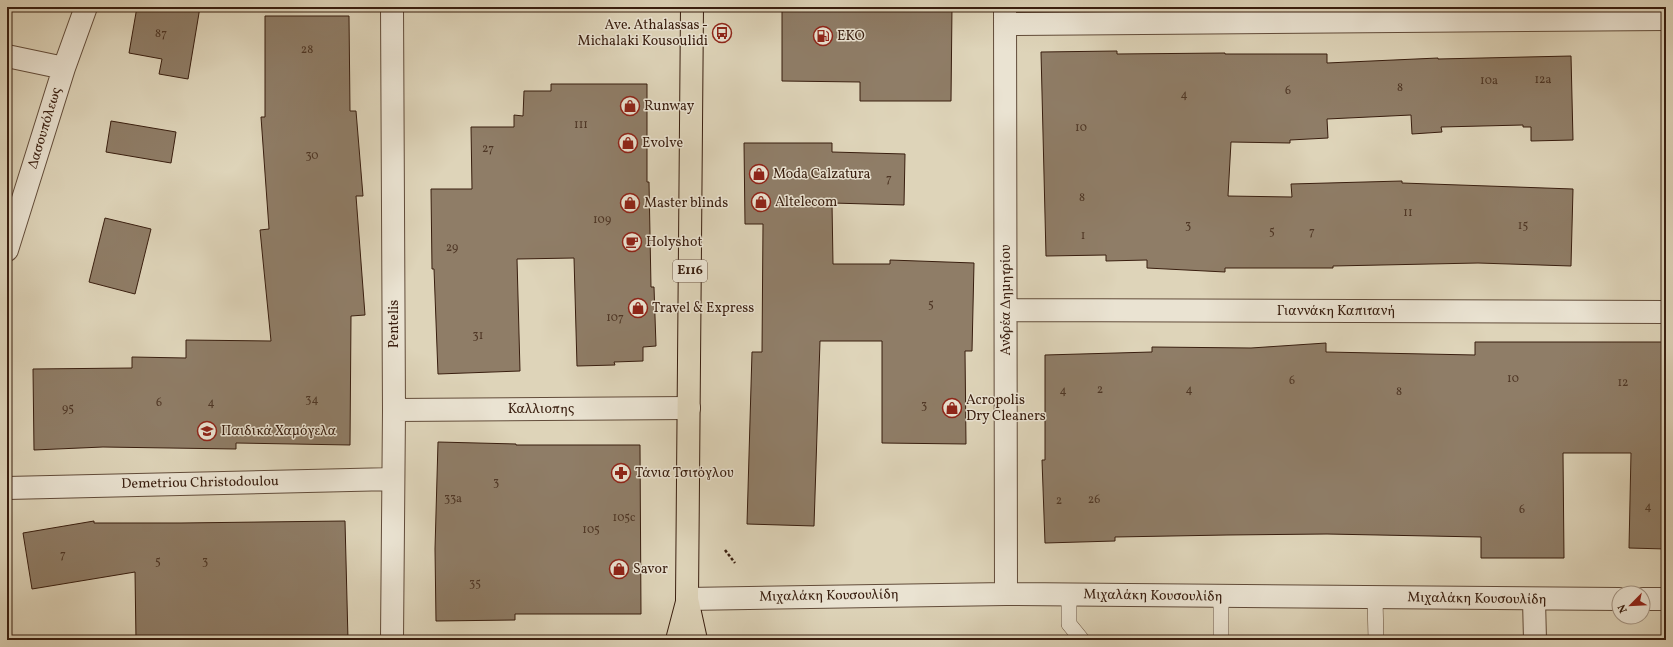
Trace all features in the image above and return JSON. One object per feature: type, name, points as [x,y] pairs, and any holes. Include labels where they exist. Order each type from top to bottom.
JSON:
[{"type":"main road","name":"E116","points":[[692,7],[687,599],[696,640]]},
{"type":"main road","name":"E116","points":[[677,640],[687,599]]},
{"type":"street","name":"Δασουπόλεως","points":[[7,250],[64,68],[86,7]]},
{"type":"street","name":"Pentelis","points":[[392,7],[394,410],[392,640]]},
{"type":"street","points":[[1005,16],[1666,19]]},
{"type":"street","name":"Ανδρέα Δημητρίου","points":[[1005,16],[1006,594]]},
{"type":"street","points":[[7,56],[64,68]]},
{"type":"street","name":"Γιαννάκη Καπιτανή","points":[[1006,310],[1666,312]]},
{"type":"street","name":"Καλλιοπης","points":[[394,410],[688,408]]},
{"type":"street","name":"Demetriou Christodoulou","points":[[7,488],[393,479]]},
{"type":"street","name":"Μιχαλάκη Κουσουλίδη","points":[[687,599],[1069,594],[1534,600],[1611,599]]},
{"type":"street","points":[[1651,599],[1666,599]]},
{"type":"street","points":[[1534,600],[1535,640]]},
{"type":"lane","points":[[1069,594],[1069,624],[1082,640]]},
{"type":"lane","points":[[1221,596],[1221,640]]},
{"type":"lane","points":[[1375,598],[1376,640]]},
{"type":"path","points":[[725,550],[735,562]]},
{"type":"building","points":[[137,7],[200,7],[188,79],[159,74],[162,59],[129,53]]},
{"type":"building","points":[[782,7],[952,7],[951,101],[860,101],[860,82],[782,81]]},
{"type":"building","points":[[265,16],[349,16],[350,111],[356,111],[363,196],[356,196],[365,315],[351,316],[350,445],[236,443],[236,449],[103,447],[34,450],[33,369],[132,368],[132,357],[186,358],[186,340],[271,341],[260,230],[269,229],[261,117],[265,117]]},
{"type":"building","points":[[1117,51],[1117,54],[1327,54],[1327,63],[1438,58],[1571,56],[1573,140],[1531,141],[1531,127],[1523,127],[1523,125],[1441,127],[1442,132],[1412,134],[1411,115],[1327,119],[1328,138],[1290,140],[1290,143],[1231,142],[1228,196],[1292,197],[1291,184],[1402,181],[1402,183],[1573,189],[1571,266],[1478,263],[1333,266],[1333,268],[1225,268],[1225,272],[1147,268],[1147,260],[1106,261],[1106,255],[1046,256],[1041,52]]},
{"type":"building","points":[[551,84],[647,84],[647,182],[649,182],[651,287],[654,287],[656,346],[643,347],[643,361],[614,362],[615,365],[577,366],[574,258],[517,259],[520,371],[438,374],[434,269],[432,269],[431,189],[472,189],[471,127],[514,127],[514,115],[523,116],[524,91],[551,91]]},
{"type":"building","points":[[111,121],[176,132],[171,163],[106,152]]},
{"type":"building","points":[[744,143],[832,143],[832,152],[905,154],[904,205],[832,203],[833,264],[890,264],[890,260],[974,263],[972,351],[965,351],[966,444],[882,443],[882,341],[820,341],[814,526],[747,524],[752,352],[762,352],[763,224],[745,224]]},
{"type":"building","points":[[105,218],[151,229],[135,294],[89,282]]},
{"type":"building","points":[[1475,342],[1666,342],[1666,549],[1629,548],[1631,453],[1563,453],[1564,558],[1481,558],[1481,537],[1327,534],[1227,535],[1115,537],[1115,541],[1045,543],[1042,460],[1045,460],[1045,355],[1152,352],[1152,347],[1251,348],[1326,343],[1326,352],[1475,355]]},
{"type":"building","points":[[438,442],[516,445],[640,445],[641,614],[515,614],[515,620],[436,621],[435,549]]},
{"type":"building","points":[[94,521],[94,523],[181,523],[345,521],[348,640],[136,640],[135,572],[32,589],[23,533]]},
{"type":"place","name":"Ave. Athalassas - Michalaki Kousoulidi","points":[[722,33]]},
{"type":"place","name":"EKO","points":[[823,36]]},
{"type":"place","name":"Runway","points":[[630,106]]},
{"type":"place","name":"Evolve","points":[[628,143]]},
{"type":"place","name":"Moda Calzatura","points":[[759,174]]},
{"type":"place","name":"Altelecom","points":[[761,202]]},
{"type":"place","name":"Master blinds","points":[[630,203]]},
{"type":"place","name":"Holyshot","points":[[632,242]]},
{"type":"place","name":"Travel & Express","points":[[638,308]]},
{"type":"place","name":"Acropolis Dry Cleaners","points":[[952,408]]},
{"type":"place","name":"Παιδικά Χαμόγελα","points":[[207,431]]},
{"type":"place","name":"Τάνια Τσιτόγλου","points":[[621,473]]},
{"type":"place","name":"Savor","points":[[619,569]]}]
